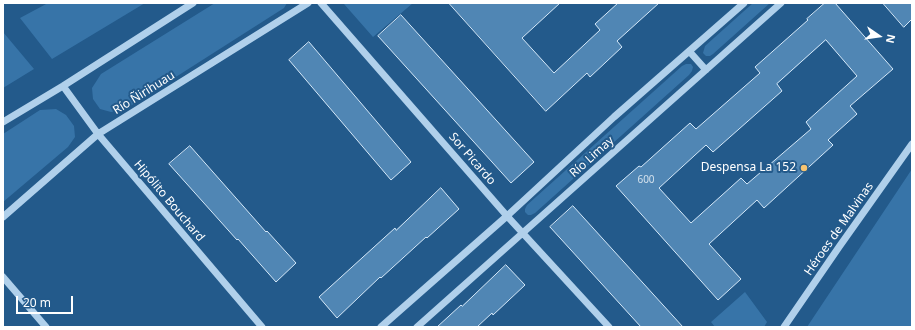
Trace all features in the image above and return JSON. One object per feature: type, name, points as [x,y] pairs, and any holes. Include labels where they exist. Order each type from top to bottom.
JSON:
[{"type":"street","points":[[3,122],[63,86],[193,3]]},
{"type":"street","name":"Río Ñirihuau","points":[[3,217],[98,134],[308,3]]},
{"type":"street","name":"Sor Picardo","points":[[321,3],[507,216],[608,327]]},
{"type":"street","name":"Río Limay","points":[[381,327],[507,216],[614,117],[744,3]]},
{"type":"street","name":"Río Limay","points":[[417,327],[781,3]]},
{"type":"street","points":[[689,51],[706,70]]},
{"type":"street","name":"Hipólito Bouchard","points":[[63,86],[98,134],[262,327]]},
{"type":"street","name":"Héroes de Malvinas","points":[[784,327],[839,246],[912,144]]},
{"type":"street","points":[[3,278],[46,327]]},
{"type":"shaded area","points":[[48,3],[145,3],[52,59],[20,18]]},
{"type":"shaded area","points":[[215,3],[287,3],[284,8],[124,110],[111,112],[100,109],[93,99],[92,88],[101,74]]},
{"type":"shaded area","points":[[343,3],[413,3],[373,37]]},
{"type":"shaded area","points":[[753,3],[770,3],[713,54],[706,56],[703,53],[705,46]]},
{"type":"shaded area","points":[[3,32],[34,69],[3,88]]},
{"type":"shaded area","points":[[686,64],[691,64],[693,67],[689,75],[535,213],[528,215],[525,212],[527,205]]},
{"type":"shaded area","points":[[56,109],[66,115],[74,126],[75,137],[68,147],[3,202],[3,134],[40,110]]},
{"type":"shaded area","points":[[912,169],[912,327],[807,327]]},
{"type":"shaded area","points":[[745,292],[767,322],[764,327],[715,327],[711,322]]},
{"type":"building","points":[[449,3],[560,3],[522,38],[554,73],[600,30],[595,24],[618,3],[659,3],[617,41],[622,47],[590,77],[587,73],[546,111]]},
{"type":"building","points":[[825,3],[835,3],[893,69],[850,106],[857,114],[828,140],[833,145],[764,208],[757,200],[709,244],[741,279],[718,300],[616,186],[639,166],[641,167],[690,123],[696,129],[760,73],[755,67],[808,20],[807,19]],"holes":[[[826,40],[857,76],[806,122],[811,129],[747,184],[741,178],[691,223],[659,188],[706,145],[713,152],[782,91],[777,84]]]},
{"type":"building","points":[[883,3],[912,3],[912,19],[904,27]]},
{"type":"building","points":[[401,15],[534,162],[511,183],[378,36]]},
{"type":"building","points":[[309,42],[411,162],[391,180],[289,60]]},
{"type":"building","points":[[190,146],[266,232],[267,231],[296,263],[276,282],[169,164]]},
{"type":"building","points":[[441,188],[459,209],[381,278],[380,277],[337,318],[319,297],[395,228],[396,230]]},
{"type":"building","points":[[573,206],[683,327],[641,327],[550,227]]},
{"type":"building","points":[[506,265],[525,285],[493,315],[492,313],[477,327],[437,327],[461,305],[462,306]]},
{"type":"place","name":"Despensa La 152","points":[[804,168]]}]
